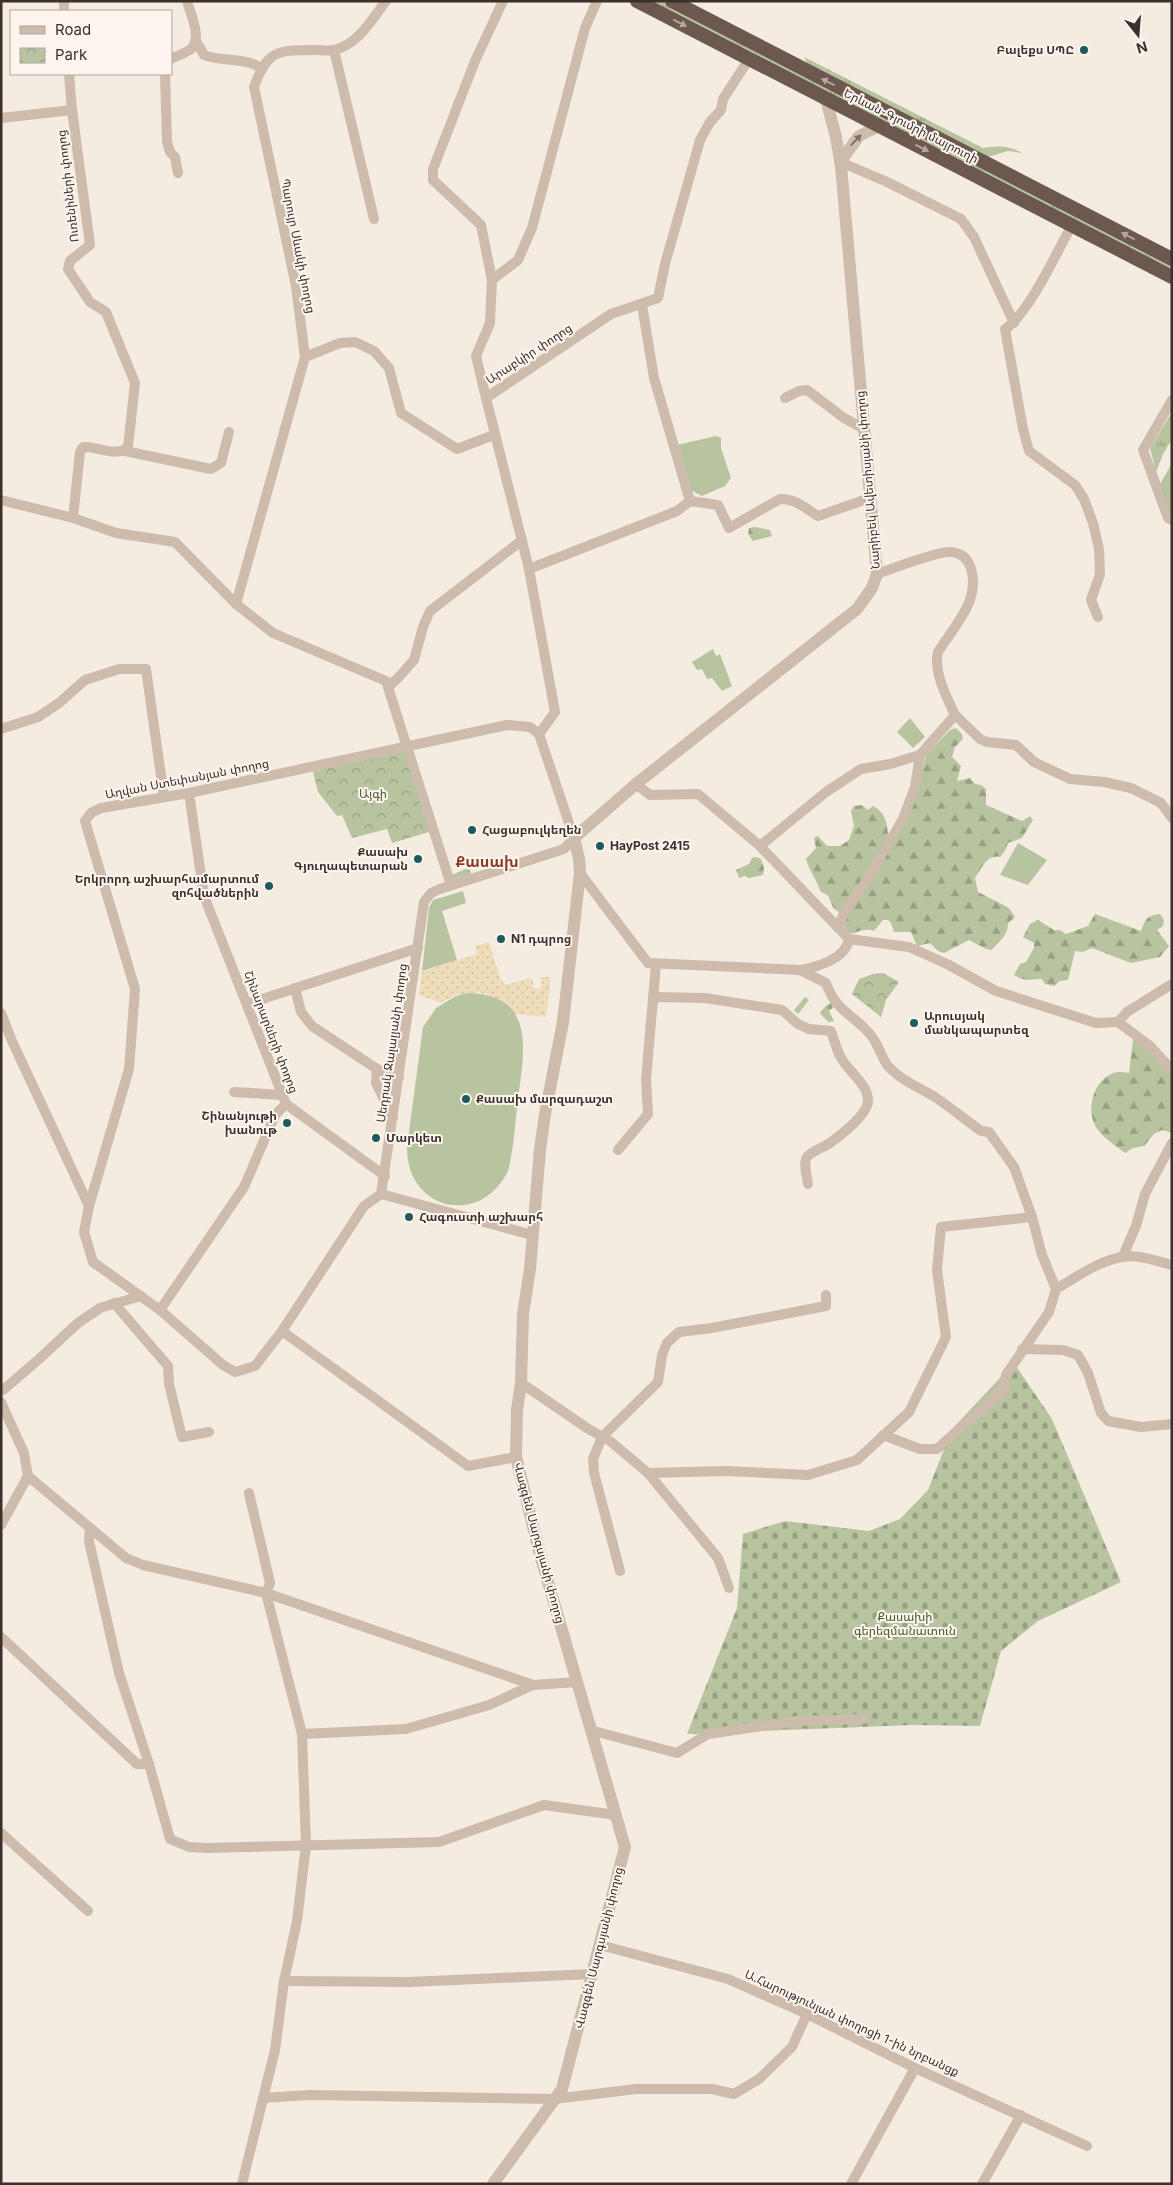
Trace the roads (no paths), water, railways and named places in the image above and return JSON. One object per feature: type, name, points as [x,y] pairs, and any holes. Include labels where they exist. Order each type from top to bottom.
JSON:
[{"type":"highway","name":"Երևան-Գյումրի մայրուղի","points":[[637,1],[1172,277]]},
{"type":"highway","name":"Երևան-Գյումրի մայրուղի","points":[[672,1],[1172,258]]},
{"type":"street","points":[[187,1],[195,29],[196,41],[204,55],[214,59],[251,62],[262,70]]},
{"type":"street","name":"Պարույր Սևակի փողոց","points":[[236,604],[305,358],[296,286],[254,87],[262,70],[273,54],[287,50],[334,50],[357,39],[386,1]]},
{"type":"street","points":[[486,398],[476,356],[490,323],[492,280],[481,225],[433,180],[432,169],[475,61],[503,1]]},
{"type":"street","points":[[492,280],[518,260],[532,228],[585,28],[597,1]]},
{"type":"street","points":[[172,58],[192,48],[196,41]]},
{"type":"street","points":[[334,50],[374,219]]},
{"type":"street","name":"Արաբկիր փողոց","points":[[539,734],[555,712],[529,569],[486,398],[611,314],[658,298],[700,140],[710,122],[721,110],[723,100],[749,59]]},
{"type":"street","name":"Ուռենիների փողոց","points":[[69,75],[90,245],[70,261],[68,269],[90,302],[106,312],[135,383],[128,447],[124,451]]},
{"type":"street","points":[[165,75],[167,142],[170,152],[175,156],[178,173]]},
{"type":"street","name":"Նարիբեկ Ավետիսյանի փողոց","points":[[574,838],[636,784],[858,609],[872,588],[877,574],[840,162],[826,99]]},
{"type":"street","points":[[1,118],[72,110]]},
{"type":"street","points":[[879,126],[859,136],[840,162],[885,181],[961,219],[974,236],[1014,323]]},
{"type":"street","points":[[1072,225],[1038,286],[1014,323],[1005,329],[1023,430],[1029,451],[1075,485],[1084,499],[1093,523],[1099,549],[1100,574],[1091,600],[1098,617]]},
{"type":"street","points":[[642,305],[654,378],[690,501]]},
{"type":"street","points":[[305,358],[340,342],[355,342],[374,351],[389,368],[401,413],[457,449],[494,435]]},
{"type":"street","points":[[785,398],[798,390],[807,390],[844,418],[864,429]]},
{"type":"street","points":[[1172,400],[1143,450],[1168,518],[1172,520]]},
{"type":"street","points":[[73,518],[80,452],[83,448],[89,447],[117,452],[124,451],[211,469],[221,463],[229,432]]},
{"type":"street","points":[[529,569],[677,510],[690,501],[718,505],[728,528],[780,499],[787,498],[794,501],[818,516],[870,498]]},
{"type":"street","points":[[1,500],[73,518],[116,534],[175,542],[236,604],[273,632],[386,681],[451,886]]},
{"type":"street","points":[[388,687],[414,660],[422,627],[430,611],[521,541]]},
{"type":"street","points":[[877,574],[949,552],[962,555],[968,560],[972,573],[970,600],[938,652],[936,660],[955,715],[980,739],[987,742],[1016,745],[1034,762],[1070,779],[1104,782],[1131,788],[1161,803],[1172,818]]},
{"type":"street","points":[[1,729],[38,717],[59,703],[85,680],[119,669],[146,669],[164,798]]},
{"type":"street","points":[[760,846],[826,792],[861,769],[890,764],[920,755],[955,715]]},
{"type":"street","name":"Աղվան Ստեփանյան փողոց","points":[[282,1331],[255,1366],[234,1372],[223,1365],[160,1310],[93,1262],[84,1232],[89,1206],[129,1069],[135,989],[85,821],[90,813],[101,808],[189,794],[507,725],[530,726],[539,734]]},
{"type":"street","points":[[539,734],[574,838]]},
{"type":"street","points":[[838,928],[845,910],[863,886],[906,813],[916,787],[920,755]]},
{"type":"street","points":[[636,784],[650,795],[698,794],[760,846],[849,939],[909,947],[947,964],[996,991],[1096,1023],[1118,1022],[1150,1046],[1172,1070]]},
{"type":"street","name":"Շինարարների փողոց","points":[[160,1310],[244,1187],[275,1115],[284,1099],[204,896],[189,794]]},
{"type":"street","name":"Վազգեն Սարգսյանի փողոց","points":[[493,2184],[562,2089],[625,1846],[539,1551],[516,1457],[516,1410],[521,1382],[523,1314],[540,1150],[563,1022],[580,873],[579,858],[574,838]]},
{"type":"street","name":"Սեդրակ Ջալալյանի փողոց","points":[[381,1194],[424,902],[431,893],[564,849],[574,838]]},
{"type":"street","points":[[580,873],[648,963],[800,970],[812,968],[831,960],[844,951],[849,939]]},
{"type":"street","points":[[247,1004],[418,948]]},
{"type":"street","points":[[618,1150],[648,1114],[646,1080],[656,964]]},
{"type":"street","points":[[800,970],[826,984],[830,996],[839,1007],[867,1030],[878,1043],[887,1064],[899,1076],[914,1087],[933,1096],[981,1131],[989,1132],[1014,1167],[1032,1218],[1042,1255],[1056,1289],[1050,1312],[1022,1349],[1006,1375],[1004,1389],[937,1449],[920,1449],[884,1435]]},
{"type":"street","points":[[1118,1022],[1127,1012],[1172,984]]},
{"type":"street","points":[[295,988],[301,1012],[312,1026],[377,1070],[399,1077]]},
{"type":"street","points":[[653,997],[705,998],[782,1010],[798,1024],[808,1029],[831,1031],[840,1056],[848,1069],[865,1088],[868,1100],[867,1107],[860,1117],[831,1143],[807,1157],[805,1163],[808,1184]]},
{"type":"street","points":[[1,1013],[16,1050],[89,1206]]},
{"type":"street","points":[[377,1070],[376,1083],[393,1117]]},
{"type":"street","points":[[234,1092],[284,1099],[385,1176]]},
{"type":"street","points":[[1123,1256],[1136,1226],[1145,1194],[1172,1143]]},
{"type":"street","points":[[516,1457],[468,1466],[282,1331],[364,1206],[381,1194],[532,1235]]},
{"type":"street","points":[[648,1473],[726,1471],[808,1475],[857,1460],[909,1412],[946,1336],[937,1270],[941,1227],[1032,1218]]},
{"type":"street","points":[[1056,1289],[1090,1268],[1123,1256],[1154,1260],[1172,1265]]},
{"type":"street","points":[[620,1572],[594,1473],[593,1459],[602,1437],[658,1382],[662,1356],[667,1342],[679,1332],[712,1328],[826,1306],[826,1295]]},
{"type":"street","points":[[2,1392],[78,1323],[100,1308],[141,1296]]},
{"type":"street","points":[[114,1303],[168,1366],[169,1384],[182,1437],[209,1432]]},
{"type":"street","points":[[1022,1349],[1063,1350],[1078,1355],[1088,1373],[1101,1413],[1108,1421],[1141,1427],[1172,1424]]},
{"type":"street","points":[[521,1382],[602,1437],[648,1473],[718,1558],[729,1588]]},
{"type":"street","points":[[1,1402],[24,1453],[28,1476],[1,1525]]},
{"type":"street","points":[[28,1476],[126,1558],[144,1566],[266,1593],[533,1685]]},
{"type":"street","points":[[242,2184],[275,2050],[284,1981],[297,1921],[306,1845],[302,1734],[266,1593],[270,1582],[249,1493]]},
{"type":"street","points":[[90,1528],[89,1541],[119,1673],[149,1764],[170,1839],[189,1846],[207,1848],[439,1842],[544,1805],[616,1815]]},
{"type":"street","points":[[1,1637],[137,1764],[149,1764]]},
{"type":"street","points":[[302,1734],[406,1729],[489,1705],[533,1685],[577,1682]]},
{"type":"street","points":[[590,1730],[677,1753],[708,1734],[797,1721],[862,1719]]},
{"type":"street","points":[[1,1833],[88,1911]]},
{"type":"street","name":"Ա.Հարությունյան փողոցի 1-ին նրբանցք","points":[[600,1945],[728,1979],[807,2014],[915,2068],[1087,2146]]},
{"type":"street","points":[[284,1981],[409,1982],[592,1974]]},
{"type":"street","points":[[263,2098],[309,2095],[554,2100],[636,2089],[712,2089],[734,2094],[759,2079],[792,2047],[807,2014]]},
{"type":"street","points":[[851,2184],[915,2068]]},
{"type":"street","points":[[982,2184],[1020,2115]]},
{"type":"place","name":"Բալեքս ՍՊԸ","points":[[1084,50]]},
{"type":"place","name":"Հացաբուլկեղեն","points":[[472,830]]},
{"type":"place","name":"HayPost 2415","points":[[600,846]]},
{"type":"place","name":"Քասախ Գյուղապետարան","points":[[418,859]]},
{"type":"place","name":"Երկրորդ աշխարհամարտում զոհվածներին","points":[[269,886]]},
{"type":"place","name":"N1 դպրոց","points":[[501,939]]},
{"type":"place","name":"Արուսյակ մանկապարտեզ","points":[[914,1023]]},
{"type":"place","name":"Քասախ մարզադաշտ","points":[[466,1099]]},
{"type":"place","name":"Շինանյութի խանութ","points":[[287,1123]]},
{"type":"place","name":"Մարկետ","points":[[376,1138]]},
{"type":"place","name":"Հագուստի աշխարհ","points":[[409,1217]]},
{"type":"district","name":"Քասախ","points":[[487,862]]},
{"type":"park label","name":"Այգի","points":[[373,794]]},
{"type":"park label","name":"Քասախի գերեզմանատուն","points":[[905,1624]]}]
